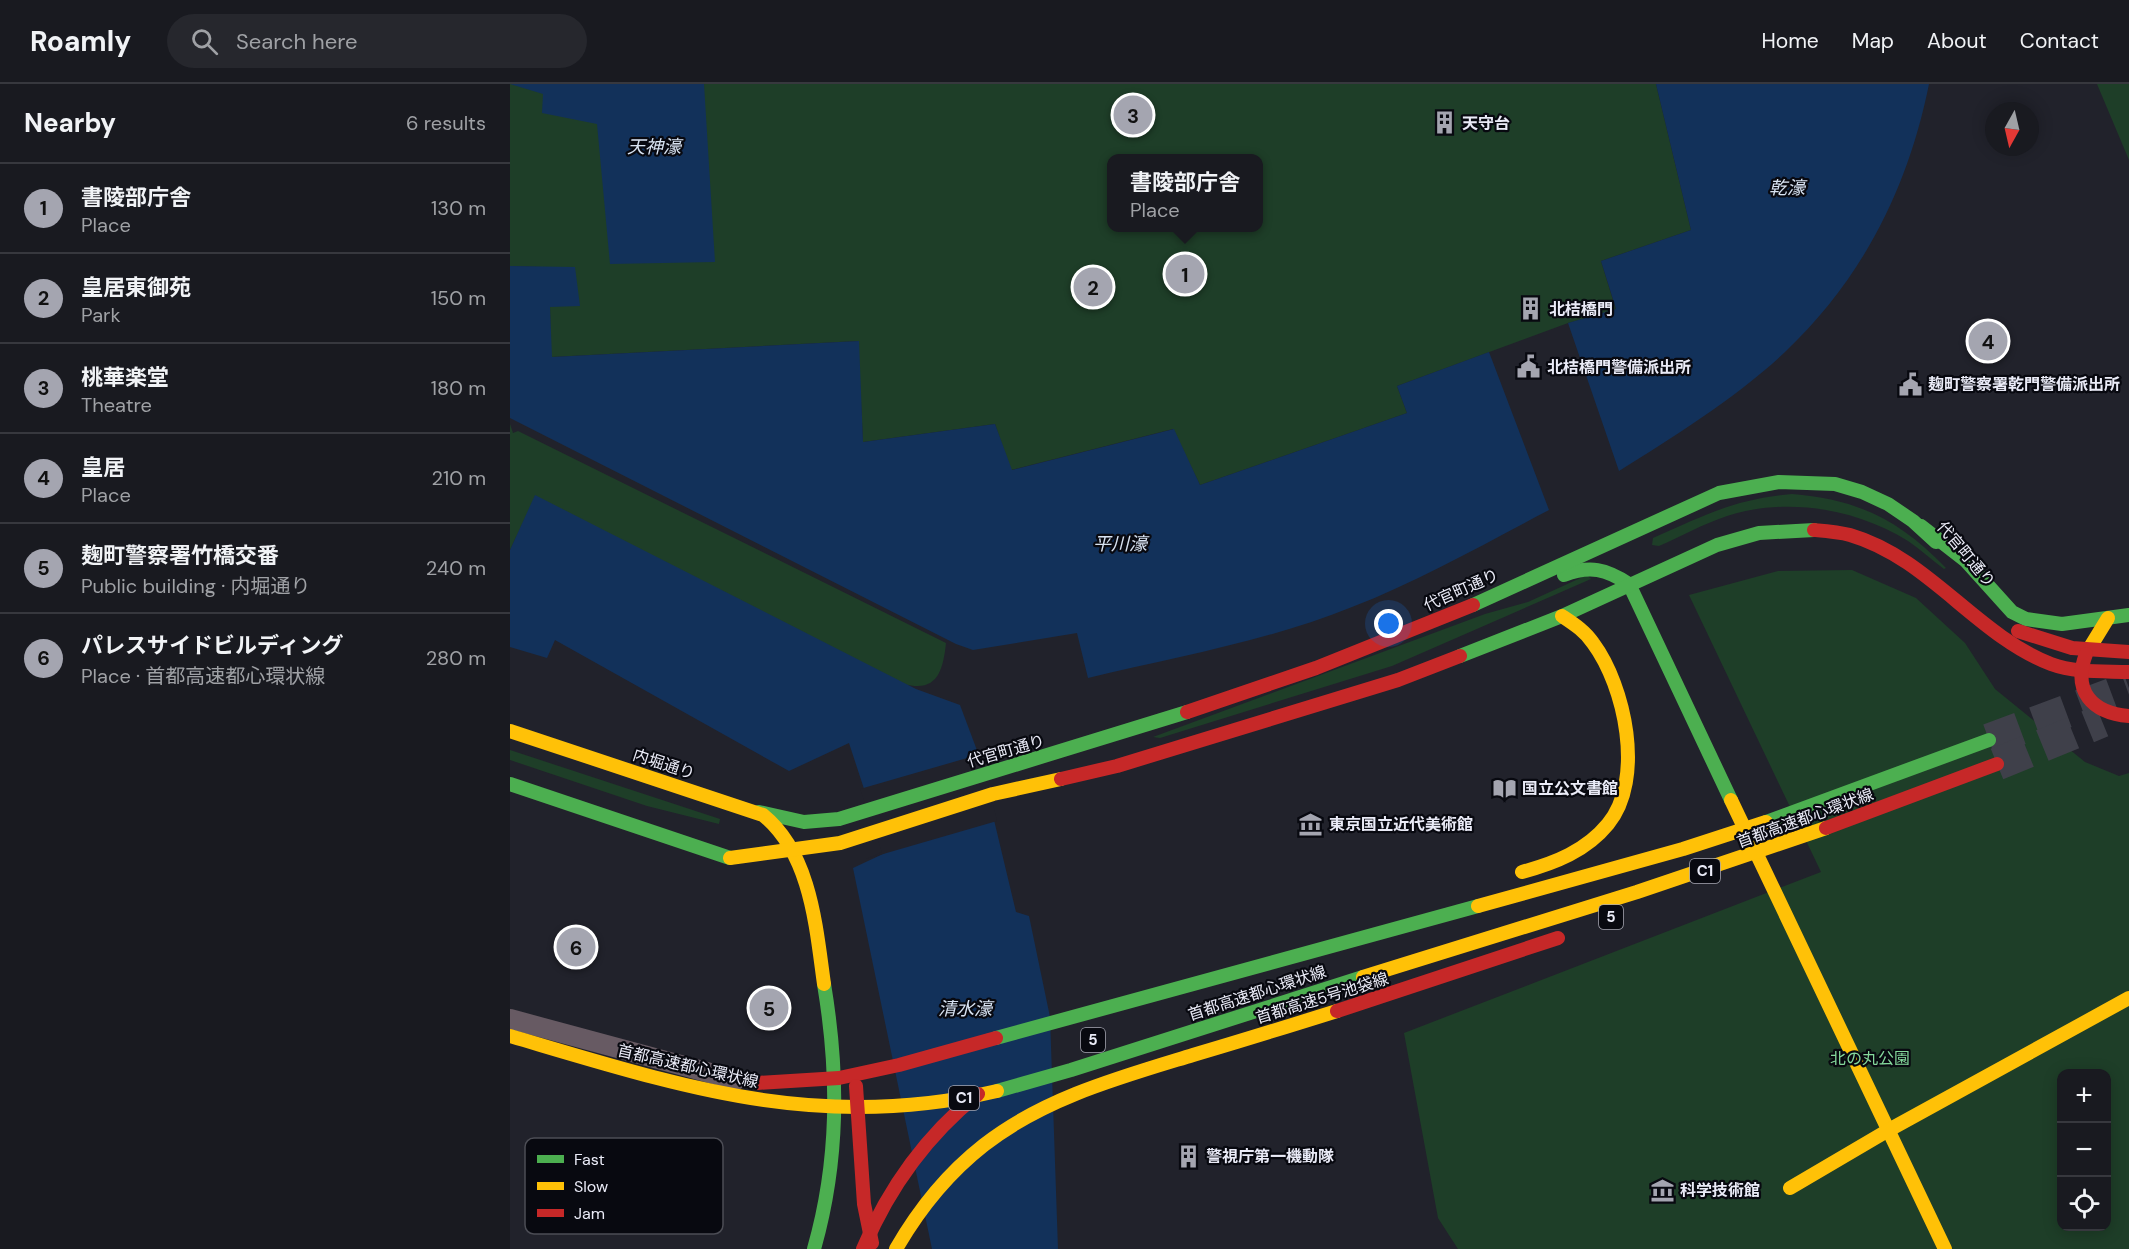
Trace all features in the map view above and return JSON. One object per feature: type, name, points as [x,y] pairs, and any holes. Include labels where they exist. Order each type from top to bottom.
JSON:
[{"type":"main road","name":"代官町通り","points":[[759,812],[804,822],[839,819],[987,773],[1310,682],[1393,638],[1719,493],[1773,481],[1836,483],[1868,494],[1895,507],[1921,526],[1984,601],[2015,629],[2037,639],[2089,649],[2129,652]]},
{"type":"main road","points":[[1921,526],[1966,561],[2012,612],[2026,619],[2062,624],[2129,615]]},
{"type":"main road","points":[[510,784],[734,859],[845,842],[993,794],[1117,766],[1398,680],[1562,616],[1717,545],[1759,533],[1815,530],[1850,535],[1883,549],[1913,567],[2004,639],[2027,654],[2052,664],[2080,670],[2129,672]]},
{"type":"main road","points":[[1473,602],[1537,586],[1580,568],[1593,566],[1607,570],[1629,584],[1887,1131],[1946,1249]]},
{"type":"main road","points":[[1504,877],[1552,863],[1589,843],[1615,814],[1629,777],[1629,738],[1604,657],[1589,635],[1562,616]]},
{"type":"main road","points":[[2108,618],[2089,649],[2080,670],[2081,686],[2092,703],[2108,714],[2129,716]]},
{"type":"main road","points":[[1310,682],[1323,694],[1340,698]]},
{"type":"main road","name":"内堀通り","points":[[510,731],[759,812],[775,824],[793,850],[809,901],[827,996],[835,1089],[828,1192],[814,1249]]},
{"type":"main road","name":"首都高速都心環状線","points":[[510,1026],[689,1076],[742,1083],[808,1082],[899,1065],[1683,849],[1798,812],[1989,740]]},
{"type":"main road","name":"首都高速都心環状線","points":[[510,1036],[723,1095],[819,1107],[884,1108],[950,1100],[1049,1077],[1408,962],[1683,878],[1801,838],[1996,764]]},
{"type":"main road","name":"5","points":[[1627,910],[1801,838]]},
{"type":"main road","points":[[1395,944],[1683,849]]},
{"type":"main road","name":"首都高速5号池袋線","points":[[896,1249],[915,1218],[946,1179],[982,1147],[1029,1116],[1061,1101],[1137,1073],[1417,986],[1573,933]]},
{"type":"main road","points":[[1194,983],[1311,937]]},
{"type":"main road","name":"内堀通り","points":[[827,996],[857,1090],[864,1204],[874,1249]]},
{"type":"main road","points":[[1790,1188],[1887,1131],[2129,998]]},
{"type":"main road","points":[[863,1249],[895,1185],[923,1147],[969,1100],[1007,1074]]},
{"type":"street","points":[[510,1018],[725,1079],[774,1086],[857,1090]]},
{"type":"green space","points":[[510,84],[1656,84],[1691,230],[1601,261],[1616,310],[1568,323],[1397,386],[1407,413],[1200,485],[1173,429],[1011,470],[995,424],[863,442],[858,341],[551,357],[550,307],[575,268],[510,266]]},
{"type":"green space","points":[[2097,84],[2129,84],[2129,160]]},
{"type":"green space","points":[[510,424],[513,433],[518,431],[946,643],[940,671],[931,682],[924,685],[904,684],[535,497],[510,550]]},
{"type":"green space","points":[[1792,494],[1838,501],[1877,515],[1912,537],[1946,568],[1944,569],[1908,541],[1866,520],[1820,509],[1796,507],[1750,510],[1727,516],[1659,546],[1652,545],[1653,538],[1721,509],[1772,496]]},
{"type":"green space","name":"北の丸公園","points":[[1852,570],[1916,598],[1965,643],[1995,689],[2085,762],[2119,776],[2129,773],[2129,1249],[1458,1249],[1438,1218],[1404,1033],[1821,872],[1689,595],[1778,571]]},
{"type":"green space","points":[[1587,575],[1591,579],[1392,666],[1160,738],[1153,737],[1485,614],[1528,602]]},
{"type":"green space","points":[[510,750],[720,819],[719,824],[647,806],[510,760]]},
{"type":"water","name":"天神濠","points":[[510,84],[704,84],[715,262],[610,264],[597,124],[542,113],[543,94]]},
{"type":"water","name":"乾濠","points":[[1656,84],[1929,84],[1909,159],[1895,195],[1859,262],[1813,324],[1785,352],[1746,385],[1705,415],[1619,471],[1568,323],[1616,309],[1601,261],[1691,230]]},
{"type":"water","name":"平川濠","points":[[510,266],[575,267],[580,306],[550,307],[552,357],[859,341],[863,442],[995,424],[1012,470],[1174,429],[1200,485],[1407,413],[1397,386],[1489,352],[1549,510],[1403,585],[1320,619],[1255,639],[1088,678],[1077,633],[973,650],[956,644],[510,418]]},
{"type":"water","name":"清水濠","points":[[535,495],[916,689],[960,705],[978,753],[1016,912],[1029,916],[1050,1017],[1058,1249],[932,1249],[853,868],[885,853],[849,743],[789,771],[555,640],[547,658],[510,647],[510,550]]},
{"type":"pier","points":[[981,754],[997,821],[866,859],[882,852],[860,789]]},
{"type":"tunnel","points":[[1989,740],[2129,688]]},
{"type":"tunnel","points":[[1997,764],[2102,721]]},
{"type":"traffic: fast","points":[[1473,605],[1719,493],[1779,482],[1835,484],[1862,492],[1888,504],[1913,521],[1936,542]]},
{"type":"traffic: fast","points":[[1921,526],[1966,561],[2012,612],[2026,619],[2062,624],[2129,615]]},
{"type":"traffic: fast","points":[[1460,656],[1562,616],[1717,545],[1759,533],[1814,530]]},
{"type":"traffic: fast","points":[[1564,575],[1582,570],[1598,570],[1629,584],[1731,800]]},
{"type":"traffic: fast","points":[[759,812],[804,822],[839,819],[1187,712]]},
{"type":"traffic: fast","points":[[1766,822],[1989,740]]},
{"type":"traffic: fast","points":[[510,784],[730,858]]},
{"type":"traffic: fast","points":[[996,1038],[1478,906]]},
{"type":"traffic: fast","points":[[997,1091],[1071,1070],[1363,977]]},
{"type":"traffic: fast","points":[[814,1249],[828,1183],[834,1117],[832,1051],[824,984]]},
{"type":"traffic: slow","points":[[1522,872],[1558,860],[1590,842],[1608,824],[1619,805],[1626,783],[1628,758],[1626,733],[1622,707],[1614,683],[1590,639],[1562,616]]},
{"type":"traffic: slow","points":[[2089,649],[2108,618]]},
{"type":"traffic: slow","points":[[510,731],[763,815],[779,831],[792,850],[801,871],[814,916],[824,984]]},
{"type":"traffic: slow","points":[[730,858],[840,843],[993,794],[1061,779]]},
{"type":"traffic: slow","points":[[1731,800],[1945,1249]]},
{"type":"traffic: slow","points":[[1478,906],[1683,849],[1766,822]]},
{"type":"traffic: slow","points":[[1363,977],[1637,892],[1826,828]]},
{"type":"traffic: slow","points":[[1790,1188],[1887,1131],[2129,998]]},
{"type":"traffic: slow","points":[[896,1249],[924,1206],[958,1168],[984,1145],[1032,1114],[1111,1081],[1337,1011]]},
{"type":"traffic: slow","points":[[510,1036],[633,1072],[692,1086],[750,1098],[809,1105],[869,1107],[932,1103],[997,1091]]},
{"type":"traffic: jam","points":[[1814,530],[1850,535],[1878,546],[1929,578],[1999,635],[2051,664],[2080,670],[2129,672]]},
{"type":"traffic: jam","points":[[1187,712],[1316,668],[1473,605]]},
{"type":"traffic: jam","points":[[2018,631],[2072,648],[2129,652]]},
{"type":"traffic: jam","points":[[2086,654],[2082,667],[2082,679],[2088,698],[2105,710],[2129,716]]},
{"type":"traffic: jam","points":[[1061,779],[1117,766],[1398,680],[1460,656]]},
{"type":"traffic: jam","points":[[1826,828],[1997,764]]},
{"type":"traffic: jam","points":[[1337,1011],[1558,938]]},
{"type":"traffic: jam","points":[[757,1083],[839,1078],[899,1065],[996,1038]]},
{"type":"traffic: jam","points":[[856,1086],[864,1204],[872,1243]]},
{"type":"traffic: jam","points":[[863,1249],[873,1226],[911,1164],[942,1127],[978,1094]]},
{"type":"place","name":"桃華楽堂","points":[[1133,115]]},
{"type":"place","name":"天守台","points":[[1444,123]]},
{"type":"place","name":"書陵部庁舎","points":[[1185,274]]},
{"type":"place","name":"皇居東御苑","points":[[1093,287]]},
{"type":"place","name":"北桔橋門","points":[[1531,309]]},
{"type":"place","name":"皇居","points":[[1988,341]]},
{"type":"place","name":"北桔橋門警備派出所","points":[[1529,367]]},
{"type":"place","name":"麹町警察署乾門警備派出所","points":[[1910,384]]},
{"type":"place","name":"国立公文書館","points":[[1504,788]]},
{"type":"place","name":"東京国立近代美術館","points":[[1311,824]]},
{"type":"place","name":"パレスサイドビルディング","points":[[576,947]]},
{"type":"place","name":"麹町警察署竹橋交番","points":[[769,1008]]},
{"type":"place","name":"警視庁第一機動隊","points":[[1188,1156]]},
{"type":"place","name":"科学技術館","points":[[1662,1190]]}]
